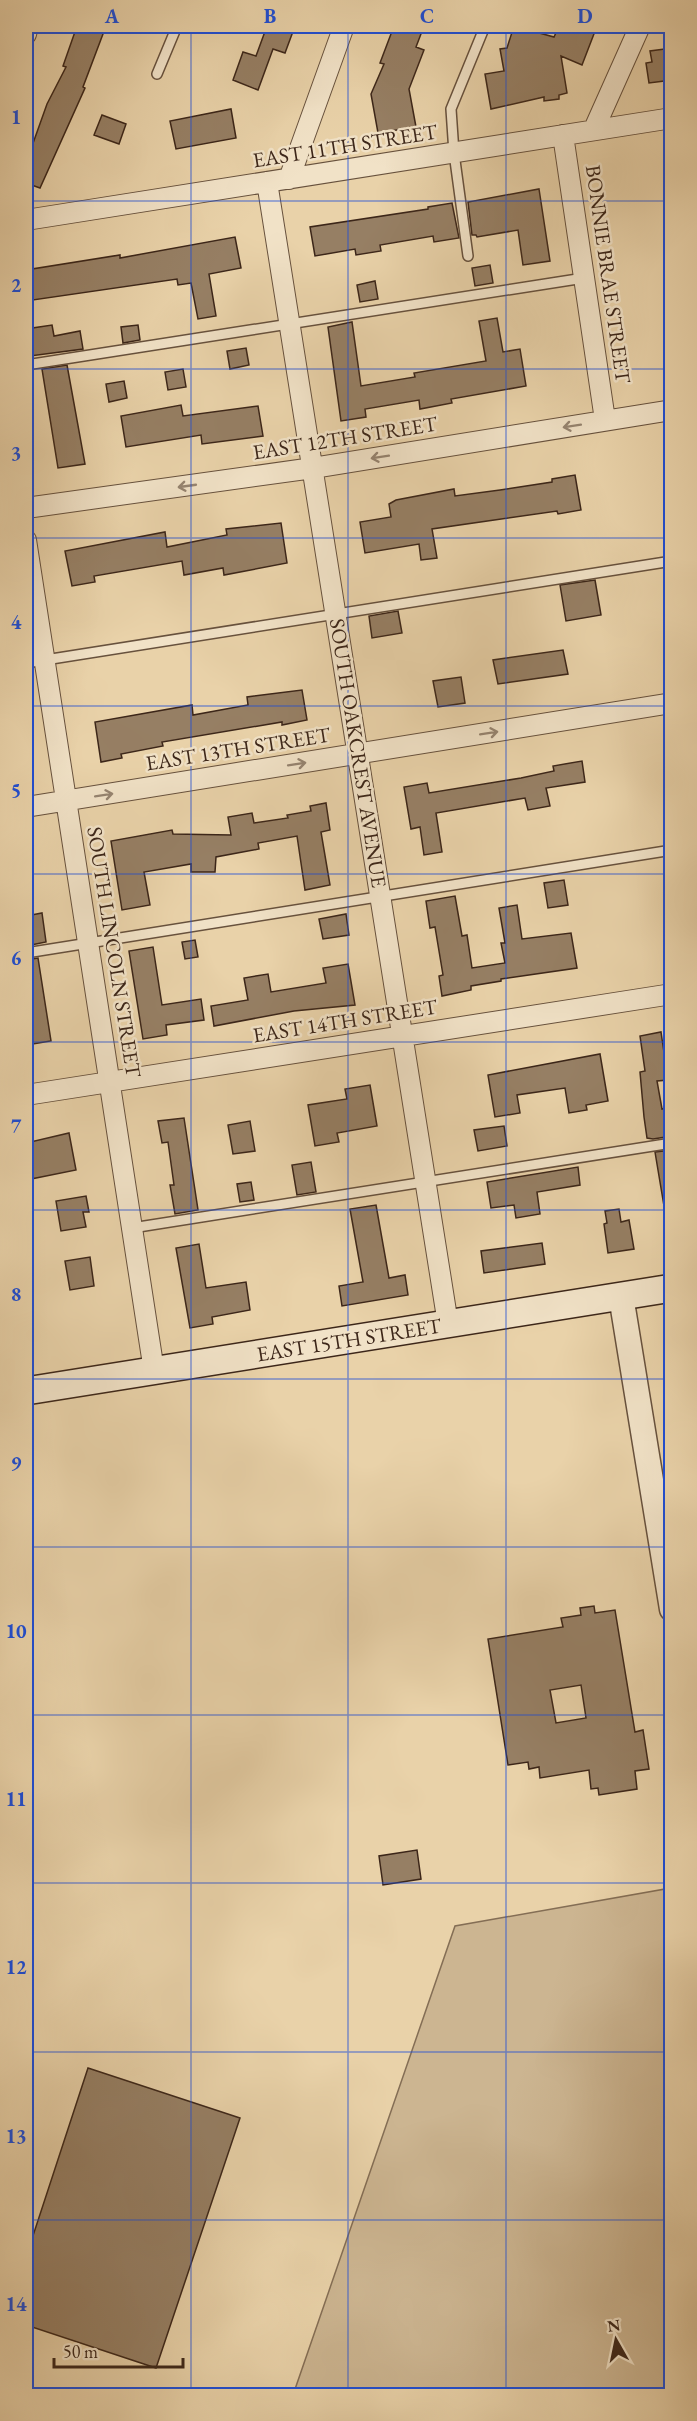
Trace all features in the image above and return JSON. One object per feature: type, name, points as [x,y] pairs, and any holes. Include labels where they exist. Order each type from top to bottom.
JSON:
[{"type":"main road","name":"EAST 15TH STREET","points":[[26,1391],[672,1288]]},
{"type":"street","points":[[26,34],[28,26]]},
{"type":"street","points":[[289,179],[344,26]]},
{"type":"street","points":[[594,129],[640,26]]},
{"type":"street","name":"EAST 11TH STREET","points":[[26,220],[672,117]]},
{"type":"street","name":"BONNIE BRAE STREET","points":[[563,135],[605,420]]},
{"type":"street","name":"SOUTH OAKCREST AVENUE","points":[[267,182],[448,1324]]},
{"type":"street","name":"EAST 12TH STREET","points":[[26,508],[313,468],[672,410]]},
{"type":"street","name":"SOUTH LINCOLN STREET","points":[[26,540],[35,662],[66,801],[154,1371]]},
{"type":"street","name":"EAST 13TH STREET","points":[[26,807],[672,703]]},
{"type":"street","name":"EAST 14TH STREET","points":[[26,1095],[672,994]]},
{"type":"street","points":[[621,1296],[670,1594]]},
{"type":"lane","points":[[157,74],[177,26]]},
{"type":"lane","points":[[468,256],[454,153],[451,109],[485,26]]},
{"type":"lane","points":[[26,365],[584,278]]},
{"type":"lane","points":[[35,662],[672,561]]},
{"type":"lane","points":[[26,953],[672,850]]},
{"type":"lane","points":[[132,1228],[672,1143]]},
{"type":"shaded area","points":[[671,1888],[671,2395],[293,2395],[455,1926]]},
{"type":"building","points":[[77,26],[106,26],[83,87],[85,88],[40,188],[26,183],[26,163],[47,104],[66,67],[63,66]]},
{"type":"building","points":[[267,26],[295,26],[285,53],[273,49],[258,90],[233,80],[243,52],[256,56]]},
{"type":"building","points":[[394,26],[424,26],[416,47],[424,50],[409,89],[416,127],[378,133],[371,94],[384,64],[380,63]]},
{"type":"building","points":[[514,26],[554,37],[559,26],[597,26],[582,65],[561,56],[567,93],[559,95],[559,99],[544,101],[544,97],[491,109],[485,74],[504,71],[500,49],[507,48]]},
{"type":"building","points":[[672,48],[672,80],[649,83],[646,63],[652,62],[650,51]]},
{"type":"building","points":[[231,109],[236,138],[176,149],[170,121]]},
{"type":"building","points":[[102,115],[126,124],[119,144],[94,135]]},
{"type":"building","points":[[539,189],[550,261],[523,265],[518,230],[477,237],[472,235],[468,202]]},
{"type":"building","points":[[452,203],[459,238],[434,242],[433,236],[380,245],[381,251],[356,255],[355,249],[315,256],[310,227],[428,209],[428,207]]},
{"type":"building","points":[[235,237],[241,268],[209,274],[216,316],[198,319],[191,283],[178,285],[177,279],[26,301],[26,270],[120,255],[120,258]]},
{"type":"building","points":[[490,265],[493,283],[475,286],[472,268]]},
{"type":"building","points":[[375,281],[378,299],[360,302],[357,285]]},
{"type":"building","points":[[497,318],[503,352],[520,349],[526,386],[451,399],[452,403],[420,409],[419,400],[365,409],[366,417],[341,421],[328,327],[352,322],[361,386],[415,377],[414,373],[486,361],[479,321]]},
{"type":"building","points":[[52,325],[54,336],[80,331],[83,349],[30,356],[26,329]]},
{"type":"building","points":[[138,325],[140,340],[123,343],[121,327]]},
{"type":"building","points":[[246,348],[249,365],[230,369],[227,351]]},
{"type":"building","points":[[67,365],[85,464],[58,468],[42,369]]},
{"type":"building","points":[[183,369],[186,387],[168,390],[165,372]]},
{"type":"building","points":[[124,381],[127,398],[109,402],[106,384]]},
{"type":"building","points":[[181,405],[183,416],[258,406],[263,436],[202,444],[201,435],[126,447],[121,416]]},
{"type":"building","points":[[575,475],[581,510],[558,514],[557,511],[432,529],[437,558],[421,560],[419,544],[365,553],[360,522],[391,517],[389,504],[396,500],[454,489],[455,496],[500,490],[552,482],[552,479]]},
{"type":"building","points":[[281,523],[287,563],[224,575],[223,568],[184,575],[182,561],[94,576],[95,582],[72,586],[65,551],[165,532],[167,547],[227,535],[226,529]]},
{"type":"building","points":[[595,580],[601,615],[566,621],[560,585]]},
{"type":"building","points":[[398,611],[402,633],[372,638],[369,616]]},
{"type":"building","points":[[563,650],[568,674],[498,684],[493,660]]},
{"type":"building","points":[[461,677],[465,703],[438,707],[433,681]]},
{"type":"building","points":[[302,690],[307,720],[162,742],[163,746],[121,754],[122,758],[101,762],[95,722],[192,705],[193,715],[248,705],[247,697]]},
{"type":"building","points":[[582,761],[585,782],[546,788],[550,806],[528,810],[525,798],[436,813],[442,852],[424,855],[420,827],[411,829],[404,787],[427,783],[429,793],[521,778],[554,771],[553,766]]},
{"type":"building","points":[[326,803],[330,830],[321,832],[330,885],[305,890],[297,836],[258,843],[259,849],[216,857],[215,872],[191,872],[191,864],[144,872],[150,905],[122,910],[111,841],[172,830],[173,834],[231,835],[228,817],[252,813],[254,823],[288,818],[287,815],[311,811],[310,806]]},
{"type":"building","points":[[564,880],[568,905],[548,908],[544,883]]},
{"type":"building","points":[[455,896],[462,936],[467,935],[472,968],[505,963],[501,943],[505,943],[499,908],[517,905],[522,939],[571,933],[577,968],[501,979],[501,981],[471,986],[471,990],[442,996],[439,976],[443,975],[435,927],[430,928],[426,901]]},
{"type":"building","points":[[42,913],[46,942],[26,946],[26,916]]},
{"type":"building","points":[[346,914],[349,935],[323,939],[319,919]]},
{"type":"building","points":[[195,940],[198,957],[185,959],[182,942]]},
{"type":"building","points":[[153,947],[162,1005],[201,999],[204,1020],[166,1025],[167,1035],[143,1039],[129,951]]},
{"type":"building","points":[[38,958],[51,1041],[26,1045],[26,960]]},
{"type":"building","points":[[348,964],[355,1005],[294,1011],[214,1026],[211,1006],[248,1000],[244,978],[268,974],[271,992],[326,983],[323,968]]},
{"type":"building","points":[[661,1032],[668,1080],[657,1081],[662,1109],[672,1107],[672,1136],[653,1139],[647,1138],[644,1117],[640,1072],[645,1071],[640,1036]]},
{"type":"building","points":[[600,1054],[608,1101],[586,1105],[587,1110],[569,1113],[565,1088],[517,1095],[520,1113],[495,1117],[488,1075]]},
{"type":"building","points":[[370,1085],[377,1126],[337,1133],[339,1142],[315,1146],[308,1105],[347,1099],[345,1089]]},
{"type":"building","points":[[184,1118],[198,1210],[175,1214],[170,1185],[174,1185],[168,1142],[162,1143],[158,1121]]},
{"type":"building","points":[[250,1121],[255,1151],[233,1154],[228,1125]]},
{"type":"building","points":[[504,1126],[507,1146],[478,1151],[474,1130]]},
{"type":"building","points":[[69,1133],[76,1170],[26,1180],[26,1143]]},
{"type":"building","points":[[672,1150],[672,1205],[664,1206],[655,1152]]},
{"type":"building","points":[[311,1162],[316,1192],[297,1195],[292,1165]]},
{"type":"building","points":[[578,1167],[580,1185],[537,1192],[540,1214],[516,1218],[514,1205],[491,1208],[487,1182]]},
{"type":"building","points":[[251,1182],[254,1200],[240,1202],[237,1184]]},
{"type":"building","points":[[86,1196],[89,1212],[83,1212],[86,1227],[61,1231],[56,1201]]},
{"type":"building","points":[[376,1205],[389,1278],[405,1275],[408,1295],[342,1306],[339,1286],[363,1282],[350,1209]]},
{"type":"building","points":[[619,1209],[621,1222],[629,1220],[634,1249],[608,1253],[604,1224],[607,1223],[605,1211]]},
{"type":"building","points":[[542,1243],[545,1264],[484,1273],[481,1251]]},
{"type":"building","points":[[199,1244],[206,1288],[246,1282],[250,1310],[212,1317],[213,1324],[190,1328],[176,1248]]},
{"type":"building","points":[[90,1257],[94,1286],[70,1290],[65,1261]]},
{"type":"building","points":[[594,1606],[595,1613],[615,1610],[635,1732],[643,1730],[649,1769],[635,1771],[637,1789],[599,1795],[598,1788],[591,1789],[589,1770],[540,1778],[539,1767],[529,1769],[528,1762],[508,1765],[488,1639],[563,1627],[561,1618],[581,1615],[580,1608]],"holes":[[[581,1685],[586,1718],[556,1723],[550,1690]]]},
{"type":"building","points":[[417,1850],[421,1879],[383,1885],[379,1856]]},
{"type":"building","points":[[88,2068],[240,2118],[156,2368],[26,2325],[26,2257]]}]
